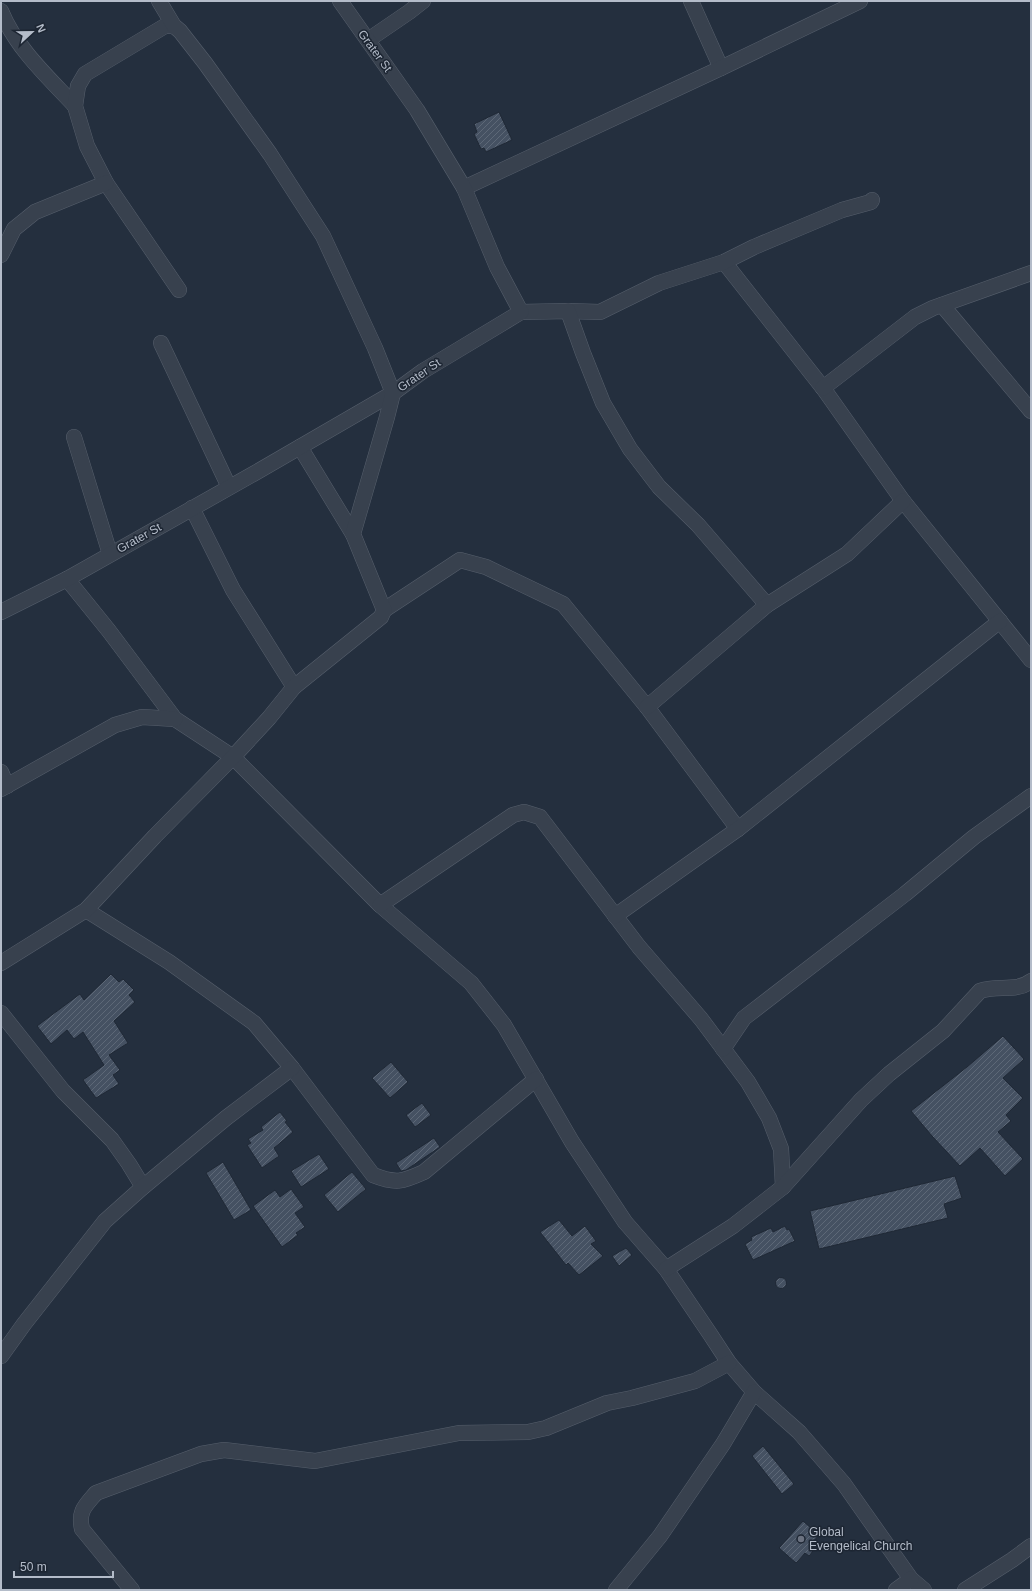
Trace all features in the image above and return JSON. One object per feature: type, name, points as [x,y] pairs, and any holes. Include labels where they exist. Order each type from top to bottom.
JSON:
[{"type":"street","points":[[159,1],[174,26],[180,31],[205,63],[270,154],[324,236],[375,348],[393,393],[353,534]]},
{"type":"street","name":"Grater St","points":[[1,612],[67,579],[393,393],[423,371],[521,312],[497,267],[464,188],[418,110],[340,1]]},
{"type":"street","points":[[368,40],[423,1]]},
{"type":"street","points":[[691,1],[721,68]]},
{"type":"street","points":[[464,188],[721,68],[860,1]]},
{"type":"street","points":[[1,11],[6,24],[21,48],[75,106]]},
{"type":"street","points":[[174,26],[165,26],[85,74],[78,86],[75,106],[87,146],[106,183],[179,290]]},
{"type":"street","points":[[1,255],[14,229],[35,212],[106,183]]},
{"type":"street","points":[[521,312],[600,312],[659,283],[724,262],[754,247],[842,210],[871,202],[872,200]]},
{"type":"street","points":[[724,262],[823,388],[903,501],[1031,660]]},
{"type":"street","points":[[823,388],[916,317],[933,308],[1031,273]]},
{"type":"street","points":[[942,305],[1031,411]]},
{"type":"street","points":[[568,311],[603,403],[630,449],[659,487],[698,525],[767,605]]},
{"type":"street","points":[[161,343],[229,487]]},
{"type":"street","points":[[74,437],[110,554]]},
{"type":"street","points":[[300,446],[353,534],[384,610]]},
{"type":"street","points":[[647,707],[767,605],[847,554],[903,501]]},
{"type":"street","points":[[192,508],[233,590],[294,687]]},
{"type":"street","points":[[1,963],[86,910],[155,836],[233,757],[269,718],[294,687],[381,617],[384,610],[460,560],[486,567],[563,604],[647,707],[738,829]]},
{"type":"street","points":[[67,579],[109,631],[175,720],[233,757],[380,905],[471,983],[504,1025],[572,1142],[625,1222],[666,1269],[729,1364],[754,1392],[804,1437],[844,1484],[911,1579],[924,1590]]},
{"type":"street","points":[[615,916],[738,829],[1000,621]]},
{"type":"street","points":[[3,782],[115,726],[142,717],[175,720]]},
{"type":"street","points":[[723,1049],[744,1018],[905,894],[974,837],[1031,796]]},
{"type":"street","points":[[380,905],[513,814],[524,812],[540,816],[639,947],[701,1019],[748,1082],[769,1118],[781,1149],[783,1187]]},
{"type":"street","points":[[86,910],[169,962],[254,1023],[292,1068],[373,1175],[387,1181],[406,1180],[424,1172],[536,1079]]},
{"type":"street","points":[[666,1269],[733,1226],[783,1187],[861,1100],[942,1031],[980,991],[986,988],[1020,987],[1031,981]]},
{"type":"street","points":[[1,1013],[63,1091],[112,1140],[143,1187]]},
{"type":"street","points":[[1,1356],[24,1324],[105,1221],[143,1187],[226,1118],[292,1068]]},
{"type":"street","points":[[132,1590],[82,1530],[80,1518],[84,1506],[96,1493],[201,1454],[224,1450],[315,1461],[459,1433],[528,1432],[546,1428],[607,1403],[632,1398],[695,1381],[729,1364]]},
{"type":"street","points":[[616,1590],[660,1536],[723,1444],[754,1392]]},
{"type":"street","points":[[964,1590],[1012,1560],[1031,1546]]},
{"type":"street","points":[[896,1590],[911,1579]]},
{"type":"building","points":[[499,112],[512,140],[486,152],[484,148],[481,149],[474,134],[477,132],[474,124]]},
{"type":"building","points":[[111,974],[119,982],[123,979],[134,990],[129,995],[135,1002],[114,1021],[128,1043],[109,1055],[120,1070],[113,1075],[119,1084],[96,1098],[83,1080],[104,1065],[83,1032],[74,1039],[67,1030],[51,1044],[37,1026],[80,994],[84,1000]]},
{"type":"building","points":[[1003,1036],[1024,1059],[1003,1078],[1023,1098],[1006,1115],[1011,1121],[998,1132],[1023,1159],[1005,1176],[980,1148],[960,1166],[911,1111],[967,1067]]},
{"type":"building","points":[[391,1062],[408,1082],[390,1098],[372,1078]]},
{"type":"building","points":[[422,1103],[431,1115],[415,1127],[406,1115]]},
{"type":"building","points":[[280,1112],[287,1121],[285,1122],[293,1132],[274,1148],[279,1156],[262,1168],[247,1145],[251,1143],[248,1139],[263,1130],[261,1127]]},
{"type":"building","points":[[434,1138],[440,1147],[406,1170],[401,1171],[396,1163]]},
{"type":"building","points":[[319,1154],[329,1169],[301,1187],[291,1171]]},
{"type":"building","points":[[223,1162],[251,1210],[234,1220],[206,1173]]},
{"type":"building","points":[[352,1172],[366,1189],[338,1212],[324,1195]]},
{"type":"building","points":[[955,1176],[962,1198],[944,1204],[948,1218],[819,1249],[810,1211]]},
{"type":"building","points":[[291,1189],[304,1207],[295,1213],[305,1227],[296,1233],[298,1235],[282,1247],[253,1206],[275,1190],[280,1197]]},
{"type":"building","points":[[559,1220],[572,1236],[585,1226],[596,1241],[591,1244],[603,1256],[579,1275],[568,1263],[566,1265],[540,1232]]},
{"type":"building","points":[[785,1226],[787,1230],[789,1229],[795,1241],[753,1260],[745,1244],[752,1240],[751,1237],[771,1228],[773,1232]]},
{"type":"building","points":[[626,1248],[632,1255],[619,1266],[612,1256]]},
{"type":"building","points":[[781,1277],[785,1279],[787,1283],[785,1287],[781,1289],[777,1287],[775,1283],[777,1279]]},
{"type":"building","points":[[763,1446],[794,1484],[782,1494],[752,1456]]},
{"type":"building","name":"Global Evengelical Church","points":[[803,1521],[819,1535],[812,1543],[816,1547],[809,1556],[805,1553],[796,1563],[779,1548]]},
{"type":"place","name":"Global Evengelical Church","points":[[801,1539]]}]
